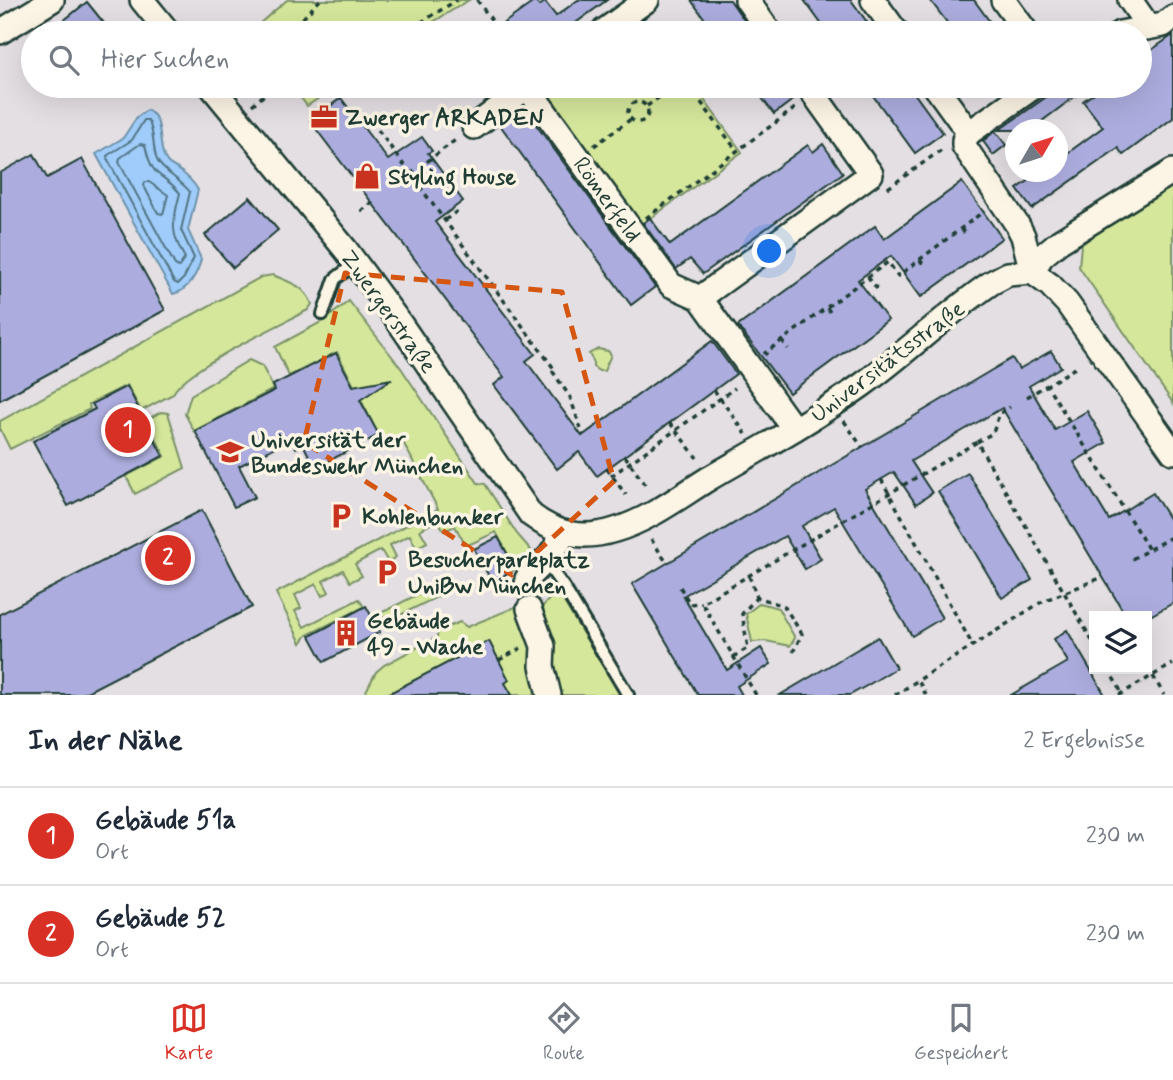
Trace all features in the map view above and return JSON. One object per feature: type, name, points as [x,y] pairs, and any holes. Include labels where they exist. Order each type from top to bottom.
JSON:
[{"type":"street","points":[[0,32],[52,0]]},
{"type":"street","points":[[142,0],[159,21]]},
{"type":"street","points":[[618,21],[647,0]]},
{"type":"street","points":[[747,0],[762,21]]},
{"type":"street","points":[[873,0],[888,21]]},
{"type":"street","points":[[1003,0],[1018,21]]},
{"type":"street","points":[[1130,0],[1145,21]]},
{"type":"street","points":[[1152,26],[1163,25],[1173,18]]},
{"type":"street","name":"Zwergerstraße","points":[[221,98],[356,264],[399,322],[522,504],[541,523],[564,534]]},
{"type":"street","name":"Römerfeld","points":[[474,127],[512,98]]},
{"type":"street","name":"Römerfeld","points":[[536,98],[671,285],[700,298],[794,429]]},
{"type":"street","points":[[700,298],[871,174],[817,98]]},
{"type":"street","points":[[942,98],[1023,236],[1032,272],[1050,285],[1067,303],[1173,452]]},
{"type":"street","points":[[967,140],[1020,98]]},
{"type":"street","points":[[1032,272],[1042,256],[1059,242],[1173,171]]},
{"type":"street","name":"Universitätsstraße","points":[[564,534],[583,535],[616,530],[649,515],[794,429],[863,384],[991,283],[1008,274],[1032,272]]},
{"type":"street","points":[[527,579],[545,561],[564,534]]},
{"type":"street","points":[[529,609],[543,646],[542,666],[549,695]]},
{"type":"lane","points":[[323,314],[335,279],[356,264]]},
{"type":"lane","points":[[545,561],[565,589],[628,695]]},
{"type":"path","points":[[300,21],[320,0]]},
{"type":"path","points":[[423,21],[457,0]]},
{"type":"path","points":[[477,0],[492,21]]},
{"type":"path","points":[[237,117],[260,98]]},
{"type":"path","points":[[647,106],[658,98]]},
{"type":"path","points":[[699,98],[737,151]]},
{"type":"path","points":[[630,229],[737,151],[801,98]]},
{"type":"path","points":[[638,102],[647,106],[649,113],[646,119],[636,122],[631,119],[628,110],[632,104],[638,102]]},
{"type":"path","points":[[578,157],[631,119]]},
{"type":"path","points":[[403,180],[474,127]]},
{"type":"path","points":[[378,130],[555,370],[553,372],[570,397],[583,435]]},
{"type":"path","points":[[871,174],[883,191],[947,145],[967,140]]},
{"type":"path","points":[[772,361],[765,353],[888,262],[898,276],[1000,199]]},
{"type":"path","points":[[361,211],[372,203]]},
{"type":"path","points":[[445,220],[460,209]]},
{"type":"path","points":[[961,229],[967,236]]},
{"type":"path","points":[[920,260],[925,267]]},
{"type":"path","points":[[868,277],[877,289]]},
{"type":"path","points":[[827,308],[833,316]]},
{"type":"path","points":[[782,340],[788,349]]},
{"type":"path","points":[[1027,397],[1075,368]]},
{"type":"path","points":[[1046,385],[1149,550]]},
{"type":"path","points":[[611,476],[735,388]]},
{"type":"path","points":[[714,390],[757,451]]},
{"type":"path","points":[[832,405],[862,447]]},
{"type":"path","points":[[680,587],[690,604],[702,603],[993,433],[999,414],[1010,407]]},
{"type":"path","points":[[670,423],[696,458]]},
{"type":"path","points":[[977,442],[1089,635]]},
{"type":"path","points":[[625,456],[645,485]]},
{"type":"path","points":[[607,469],[626,495]]},
{"type":"path","points":[[881,480],[973,646]]},
{"type":"path","points":[[1132,559],[1173,536]]},
{"type":"path","points":[[651,538],[667,563]]},
{"type":"path","points":[[749,576],[757,597],[784,607],[802,634],[793,652]]},
{"type":"path","points":[[895,695],[1043,601],[1103,577]]},
{"type":"path","points":[[733,657],[748,648],[741,614],[757,597]]},
{"type":"path","points":[[702,603],[755,695]]},
{"type":"path","points":[[499,660],[540,638]]},
{"type":"path","points":[[1111,674],[1121,694],[1173,664]]},
{"type":"path","points":[[1153,676],[1164,695]]},
{"type":"path","points":[[919,682],[926,695]]},
{"type":"highlighted area","points":[[345,273],[562,292],[614,481],[512,575],[304,442]]},
{"type":"green space","points":[[287,0],[469,0],[435,21],[262,21]]},
{"type":"green space","points":[[301,98],[319,98],[307,106]]},
{"type":"green space","points":[[548,98],[703,98],[742,152],[637,228],[544,101]]},
{"type":"green space","points":[[1173,182],[1173,403],[1079,267],[1081,245]]},
{"type":"green space","points":[[273,275],[296,285],[305,293],[312,304],[308,310],[213,361],[180,384],[173,394],[141,411],[127,385],[89,404],[90,409],[10,449],[0,429],[0,421],[261,277]]},
{"type":"green space","points":[[349,301],[401,368],[478,483],[485,484],[517,534],[531,550],[526,562],[508,574],[502,562],[510,558],[496,532],[466,546],[455,526],[444,531],[438,520],[420,530],[427,542],[416,548],[410,535],[390,545],[396,557],[388,562],[381,550],[355,564],[362,576],[350,582],[343,570],[323,581],[329,592],[322,596],[316,584],[295,595],[301,608],[295,611],[304,627],[359,599],[364,607],[307,635],[301,643],[276,593],[438,509],[402,440],[385,448],[337,352],[289,376],[275,347],[325,320]]},
{"type":"green space","points":[[598,349],[608,351],[611,355],[604,371],[593,367],[589,354]]},
{"type":"green space","points":[[249,360],[262,366],[274,389],[194,431],[185,414],[191,395]]},
{"type":"green space","points":[[161,412],[168,413],[185,468],[135,494],[126,476],[165,456],[146,420]]},
{"type":"green space","points":[[440,583],[445,593],[386,622],[381,613]]},
{"type":"green space","points":[[559,594],[620,695],[364,695],[376,672],[384,665],[437,637],[438,631],[460,622],[467,627],[535,599],[542,607],[553,595]]},
{"type":"green space","points":[[760,603],[778,608],[795,638],[790,646],[766,641],[752,642],[746,614]]},
{"type":"water","points":[[147,110],[157,120],[161,148],[167,162],[187,177],[198,190],[188,230],[201,259],[192,281],[173,294],[96,154],[123,138],[137,117]]},
{"type":"building","points":[[578,0],[607,0],[578,21],[507,21],[535,1],[539,6],[545,2],[556,16]]},
{"type":"building","points":[[691,0],[730,0],[745,21],[706,21]]},
{"type":"building","points":[[804,0],[851,0],[866,21],[819,21]]},
{"type":"building","points":[[930,0],[974,0],[989,21],[946,21]]},
{"type":"building","points":[[87,2],[102,21],[63,21]]},
{"type":"building","points":[[1173,35],[1173,118],[1123,155],[1118,148],[1032,209],[1017,189],[1027,182],[1068,182],[1068,153],[1103,127],[1083,101],[1087,98],[1152,98],[1152,50]]},
{"type":"building","points":[[341,98],[388,160],[422,137],[432,151],[428,153],[463,201],[435,222],[535,354],[526,361],[582,436],[712,341],[736,374],[597,476],[579,452],[557,469],[494,385],[504,377],[310,121]]},
{"type":"building","points":[[762,98],[795,98],[774,114]]},
{"type":"building","points":[[875,98],[918,98],[943,133],[915,153]]},
{"type":"building","points":[[1045,98],[1073,98],[1045,119],[1015,119]]},
{"type":"building","points":[[523,107],[655,287],[631,305],[500,125]]},
{"type":"building","points":[[995,131],[1005,146],[993,155],[983,141]]},
{"type":"building","points":[[823,144],[843,173],[703,274],[690,259],[676,269],[643,223],[650,218],[670,245],[808,145],[813,152]]},
{"type":"building","points":[[34,154],[47,178],[82,159],[165,310],[0,400],[0,173]]},
{"type":"building","points":[[962,182],[1002,238],[921,297],[891,256],[858,280],[888,320],[789,393],[738,326],[875,226],[884,239]]},
{"type":"building","points":[[250,197],[278,230],[233,268],[205,235]]},
{"type":"building","points":[[1051,351],[1061,367],[1029,386],[1055,430],[1087,411],[1106,443],[1074,462],[1109,520],[1153,493],[1173,525],[1173,603],[1152,615],[1152,611],[1123,611],[1002,408],[911,461],[932,493],[916,504],[894,472],[865,489],[942,618],[912,636],[834,507],[802,526],[821,559],[805,569],[785,536],[683,596],[727,670],[761,648],[771,664],[737,686],[742,695],[698,695],[632,584],[1012,358],[1019,369]]},
{"type":"building","points":[[336,353],[353,386],[392,379],[360,400],[379,435],[315,468],[303,444],[296,448],[291,439],[239,466],[255,497],[234,507],[195,431],[275,390],[273,385]]},
{"type":"building","points":[[127,386],[163,456],[68,506],[33,441],[95,409],[92,404]]},
{"type":"building","points":[[968,473],[1032,580],[1002,598],[938,491]]},
{"type":"building","points":[[202,510],[252,607],[81,695],[0,695],[0,614]]},
{"type":"building","points":[[498,537],[509,557],[501,562],[507,574],[492,582],[474,549]]},
{"type":"building","name":"Gebäude 49 - Wache","points":[[366,606],[380,632],[324,662],[310,636]]},
{"type":"building","points":[[1067,630],[1089,668],[1089,674],[1093,674],[1105,695],[1011,695],[1068,662],[1054,639]]},
{"type":"building","points":[[878,637],[896,668],[868,685],[850,695],[780,695]]},
{"type":"building","points":[[489,641],[509,680],[505,683],[512,695],[386,695]]},
{"type":"place","name":"Zwerger ARKADEN","points":[[324,117]]},
{"type":"place","name":"Styling House","points":[[367,176]]},
{"type":"place","name":"Gebäude 51a","points":[[128,430]]},
{"type":"place","name":"Universität der Bundeswehr München","points":[[230,452]]},
{"type":"place","name":"Kohlenbunker","points":[[341,516]]},
{"type":"place","name":"Gebäude 52","points":[[168,558]]},
{"type":"place","name":"Besucherparkplatz UniBw München","points":[[387,572]]},
{"type":"place","name":"Gebäude 49 - Wache","points":[[346,633]]}]
